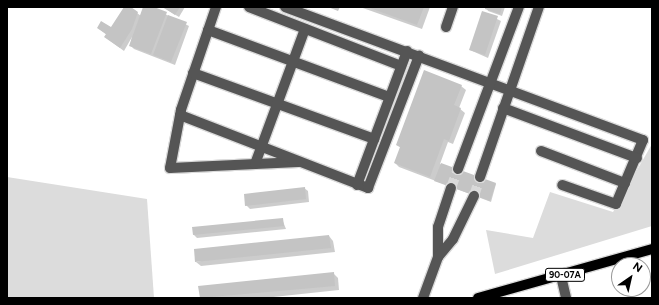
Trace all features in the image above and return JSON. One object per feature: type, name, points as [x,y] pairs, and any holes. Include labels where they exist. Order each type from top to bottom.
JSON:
[{"type":"main road","name":"90-07A","points":[[478,298],[652,250]]},
{"type":"street","points":[[216,7],[180,115],[170,168],[303,162]]},
{"type":"street","points":[[249,7],[401,66]]},
{"type":"street","points":[[285,7],[643,140],[637,158],[616,204],[562,185]]},
{"type":"street","points":[[446,27],[453,7]]},
{"type":"street","points":[[458,169],[519,7]]},
{"type":"street","points":[[480,177],[539,7]]},
{"type":"street","points":[[255,164],[305,29]]},
{"type":"street","points":[[208,30],[390,97]]},
{"type":"street","points":[[357,184],[406,51]]},
{"type":"street","points":[[180,115],[357,184],[370,187],[419,56]]},
{"type":"street","points":[[193,73],[374,138]]},
{"type":"street","points":[[504,108],[637,158]]},
{"type":"street","points":[[541,151],[625,183]]},
{"type":"street","points":[[438,257],[438,227],[451,188]]},
{"type":"street","points":[[423,298],[438,257],[453,239],[474,196]]},
{"type":"street","points":[[561,276],[566,298]]},
{"type":"shaded area","points":[[652,144],[652,226],[495,274],[486,230],[533,238],[550,192],[613,212]]},
{"type":"shaded area","points":[[7,177],[147,199],[154,298],[7,298]]},
{"type":"building","points":[[124,7],[131,7],[138,12],[132,29],[120,48],[104,37],[106,34],[97,28],[101,21],[111,27]]},
{"type":"building","points":[[143,7],[154,7],[167,12],[151,54],[129,46]]},
{"type":"building","points":[[163,7],[180,7],[175,15]]},
{"type":"building","points":[[328,7],[340,7],[338,11]]},
{"type":"building","points":[[367,7],[424,7],[417,25]]},
{"type":"building","points":[[485,7],[502,7],[500,14],[485,9]]},
{"type":"building","points":[[482,11],[498,16],[485,55],[469,50]]},
{"type":"building","points":[[168,15],[187,22],[171,62],[153,55]]},
{"type":"building","points":[[424,70],[462,85],[454,105],[461,108],[449,141],[444,139],[430,177],[394,163],[400,147],[396,145]]},
{"type":"building","points":[[441,163],[496,183],[490,201],[434,181]]},
{"type":"building","points":[[305,187],[306,199],[245,206],[244,194]]},
{"type":"building","points":[[283,218],[284,226],[193,235],[192,227]]},
{"type":"building","points":[[329,235],[331,248],[195,262],[194,249]]},
{"type":"building","points":[[334,272],[335,286],[200,298],[198,286]]},
{"type":"tunnel","points":[[451,188],[458,169]]},
{"type":"tunnel","points":[[474,196],[480,177]]}]
